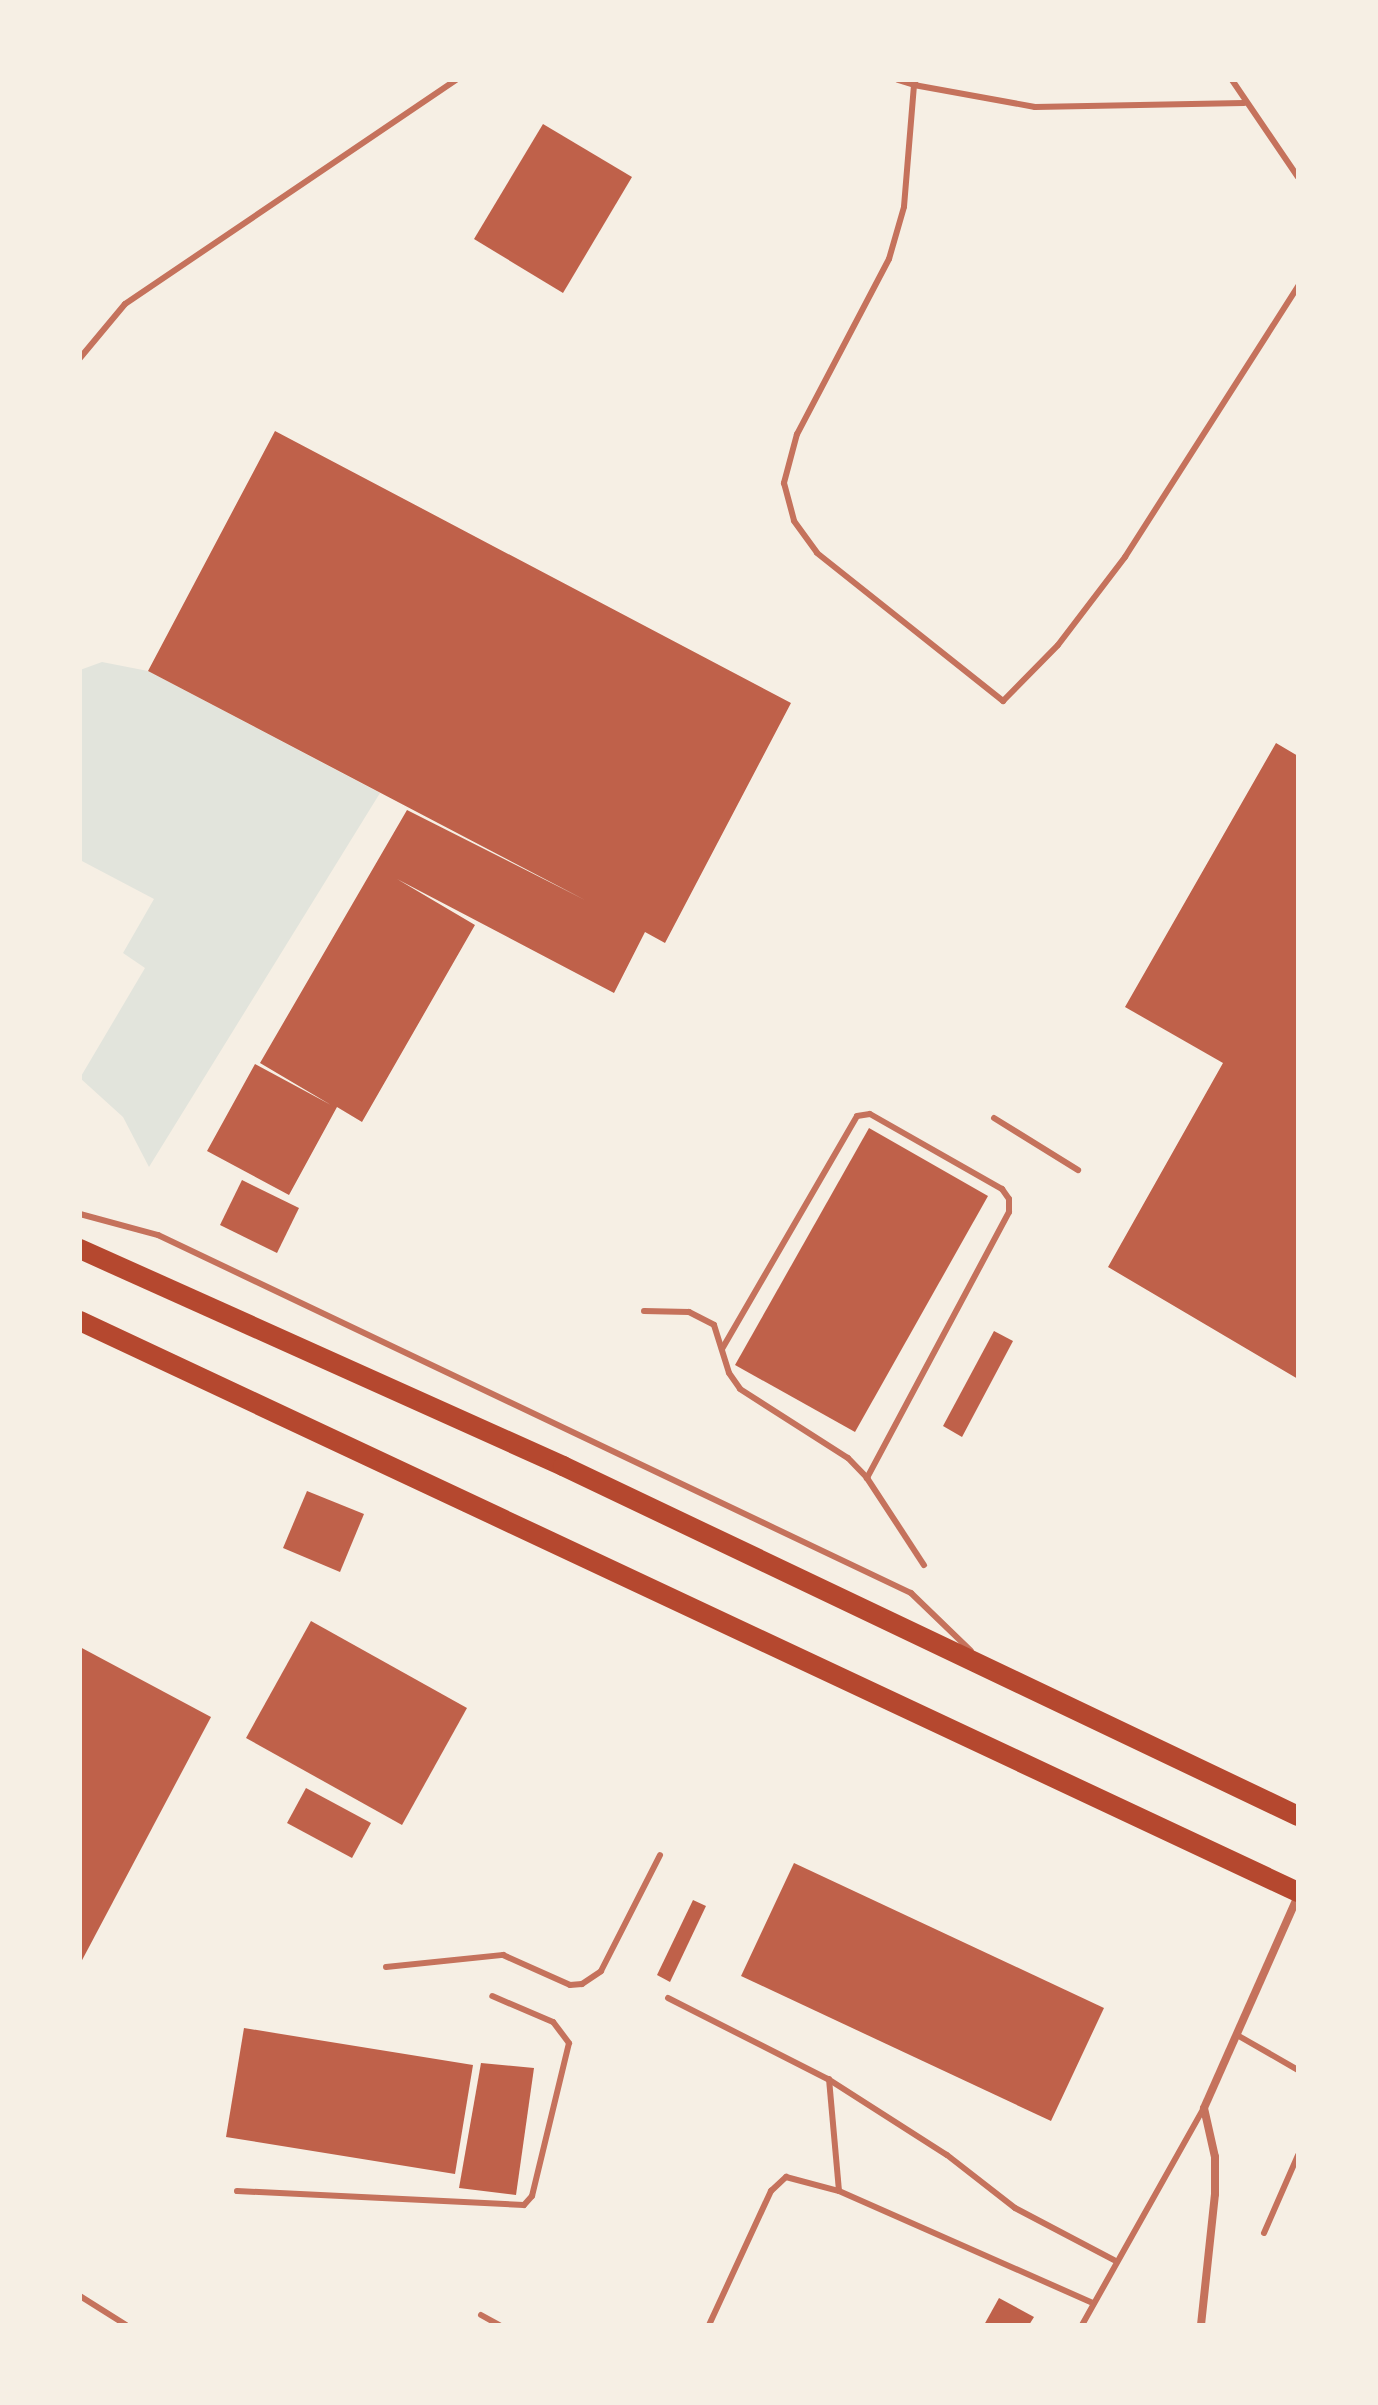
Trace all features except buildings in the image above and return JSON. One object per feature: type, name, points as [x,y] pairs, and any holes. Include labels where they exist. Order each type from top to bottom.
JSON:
[{"type":"main road","points":[[80,1249],[563,1466],[1298,1816]]},
{"type":"main road","points":[[80,1321],[1298,1894]]},
{"type":"street","points":[[1201,2325],[1215,2194],[1215,2157],[1204,2108],[1298,1894]]},
{"type":"lane","points":[[80,358],[125,304],[456,80]]},
{"type":"lane","points":[[898,80],[1035,107],[1244,103]]},
{"type":"lane","points":[[1232,80],[1244,103],[1298,177]]},
{"type":"lane","points":[[915,83],[904,207],[889,259],[797,434],[784,483],[794,521],[817,553],[1003,701],[1058,645],[1125,557],[1298,286]]},
{"type":"lane","points":[[722,1349],[857,1116],[870,1114],[1002,1189],[1009,1199],[1009,1212],[867,1478]]},
{"type":"lane","points":[[994,1118],[1078,1170]]},
{"type":"lane","points":[[80,1214],[158,1235],[911,1593],[988,1668]]},
{"type":"lane","points":[[644,1311],[704,1318],[714,1325],[740,1389],[832,1446],[867,1478],[924,1565]]},
{"type":"lane","points":[[386,1967],[503,1955],[570,1985],[582,1984],[601,1971],[660,1855]]},
{"type":"lane","points":[[237,2191],[524,2205],[532,2196],[569,2043],[553,2022],[492,1996]]},
{"type":"lane","points":[[668,1998],[828,2079],[947,2155],[1015,2208],[1114,2260]]},
{"type":"lane","points":[[1237,2035],[1298,2070]]},
{"type":"lane","points":[[828,2079],[839,2191]]},
{"type":"lane","points":[[1082,2325],[1114,2260],[1204,2108]]},
{"type":"lane","points":[[1264,2233],[1298,2155]]},
{"type":"lane","points":[[709,2325],[771,2191],[786,2177],[839,2191],[1093,2303]]},
{"type":"lane","points":[[80,2296],[126,2325]]},
{"type":"lane","points":[[481,2315],[499,2325]]},
{"type":"shaded area","points":[[102,662],[148,671],[380,793],[149,1167],[123,1117],[80,1078],[145,968],[123,953],[154,899],[80,860],[80,670]]}]
